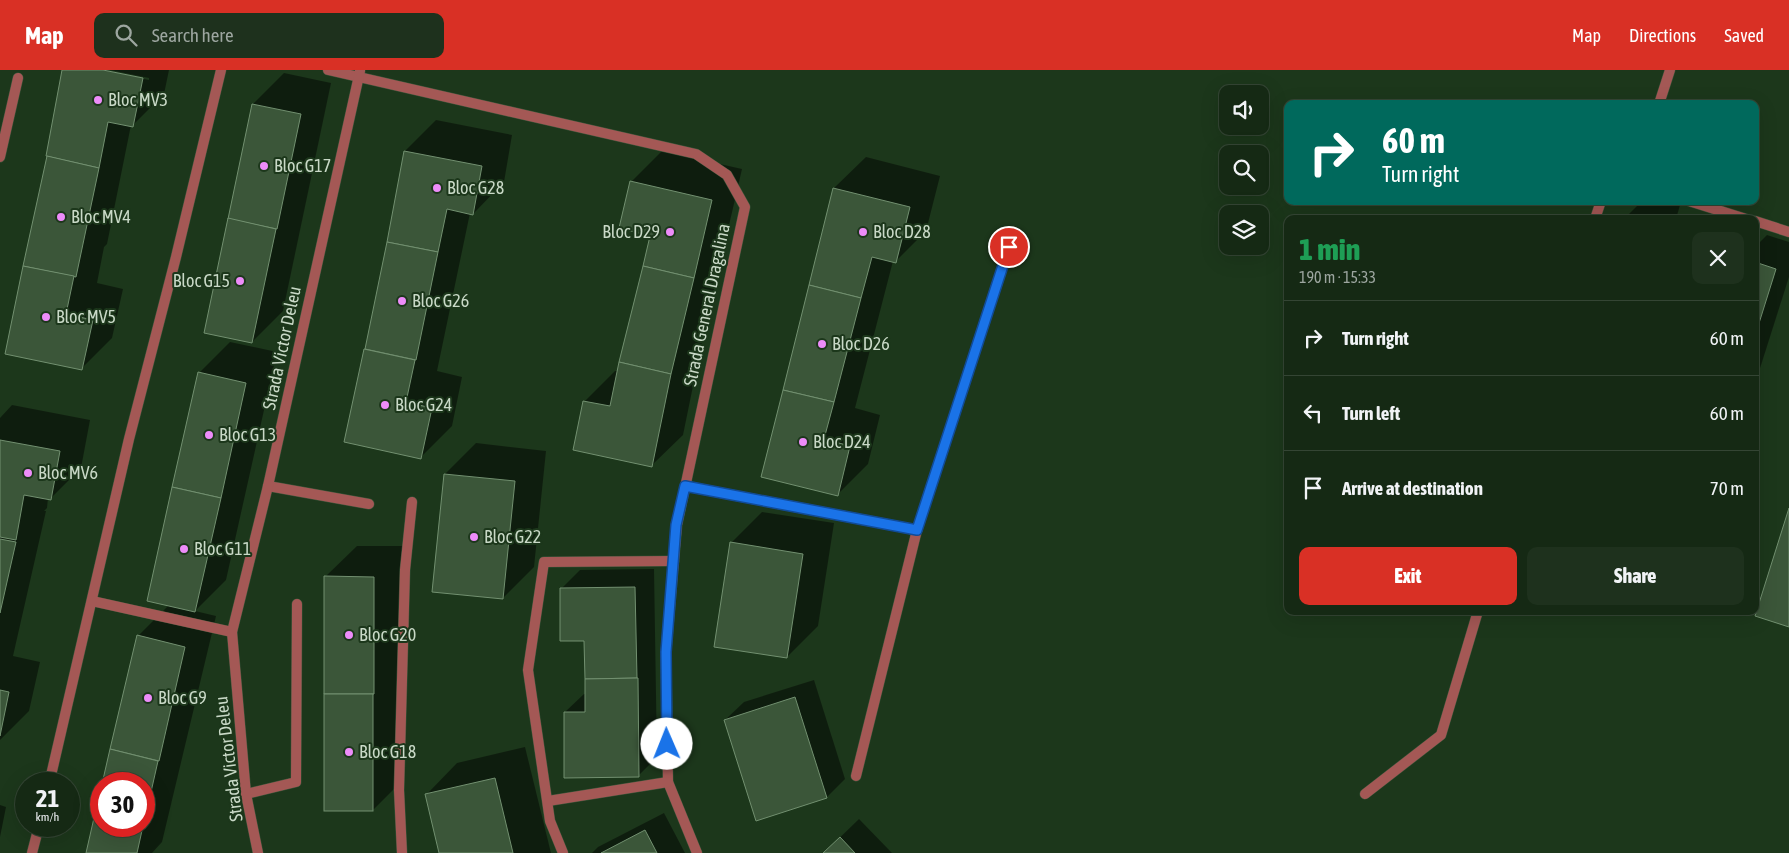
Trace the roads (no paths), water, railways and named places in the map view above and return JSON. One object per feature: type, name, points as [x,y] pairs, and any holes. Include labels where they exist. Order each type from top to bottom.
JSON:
[{"type":"street","points":[[52,772],[129,439],[174,266],[220,70]]},
{"type":"street","name":"Strada General Dragalina","points":[[328,70],[359,73],[696,154],[727,175],[745,207],[676,525],[666,652],[668,782],[698,853]]},
{"type":"street","points":[[1660,100],[1670,70]]},
{"type":"street","name":"Strada Victor Deleu","points":[[258,853],[246,794],[232,632],[268,486],[359,73]]},
{"type":"street","points":[[0,157],[18,78]]},
{"type":"street","points":[[1702,205],[1733,215]]},
{"type":"street","points":[[1759,223],[1789,232]]},
{"type":"street","points":[[856,776],[917,530],[1009,247]]},
{"type":"street","points":[[268,486],[369,504]]},
{"type":"street","points":[[685,486],[917,530]]},
{"type":"street","points":[[402,853],[399,790],[403,627],[405,570],[412,502]]},
{"type":"street","points":[[563,853],[550,821],[528,670],[544,562],[674,560]]},
{"type":"street","points":[[92,601],[232,632]]},
{"type":"street","points":[[246,794],[296,782],[297,604]]},
{"type":"street","points":[[1365,794],[1441,735],[1477,615]]},
{"type":"street","points":[[548,801],[668,782]]},
{"type":"street","points":[[32,853],[36,837]]},
{"type":"place","name":"Bloc MV3","points":[[98,100]]},
{"type":"place","name":"Bloc G17","points":[[264,166]]},
{"type":"place","name":"Bloc G28","points":[[437,188]]},
{"type":"place","name":"Bloc MV4","points":[[61,217]]},
{"type":"place","name":"Bloc D29","points":[[670,232]]},
{"type":"place","name":"Bloc D28","points":[[863,232]]},
{"type":"place","name":"Bloc G15","points":[[240,281]]},
{"type":"place","name":"Bloc G26","points":[[402,301]]},
{"type":"place","name":"Bloc MV5","points":[[46,317]]},
{"type":"place","name":"Bloc D26","points":[[822,344]]},
{"type":"place","name":"Bloc G24","points":[[385,405]]},
{"type":"place","name":"Bloc G13","points":[[209,435]]},
{"type":"place","name":"Bloc D24","points":[[803,442]]},
{"type":"place","name":"Bloc MV6","points":[[28,473]]},
{"type":"place","name":"Bloc G22","points":[[474,537]]},
{"type":"place","name":"Bloc G11","points":[[184,549]]},
{"type":"place","name":"Bloc G20","points":[[349,635]]},
{"type":"place","name":"Bloc G9","points":[[148,698]]},
{"type":"place","name":"Bloc G18","points":[[349,752]]}]
